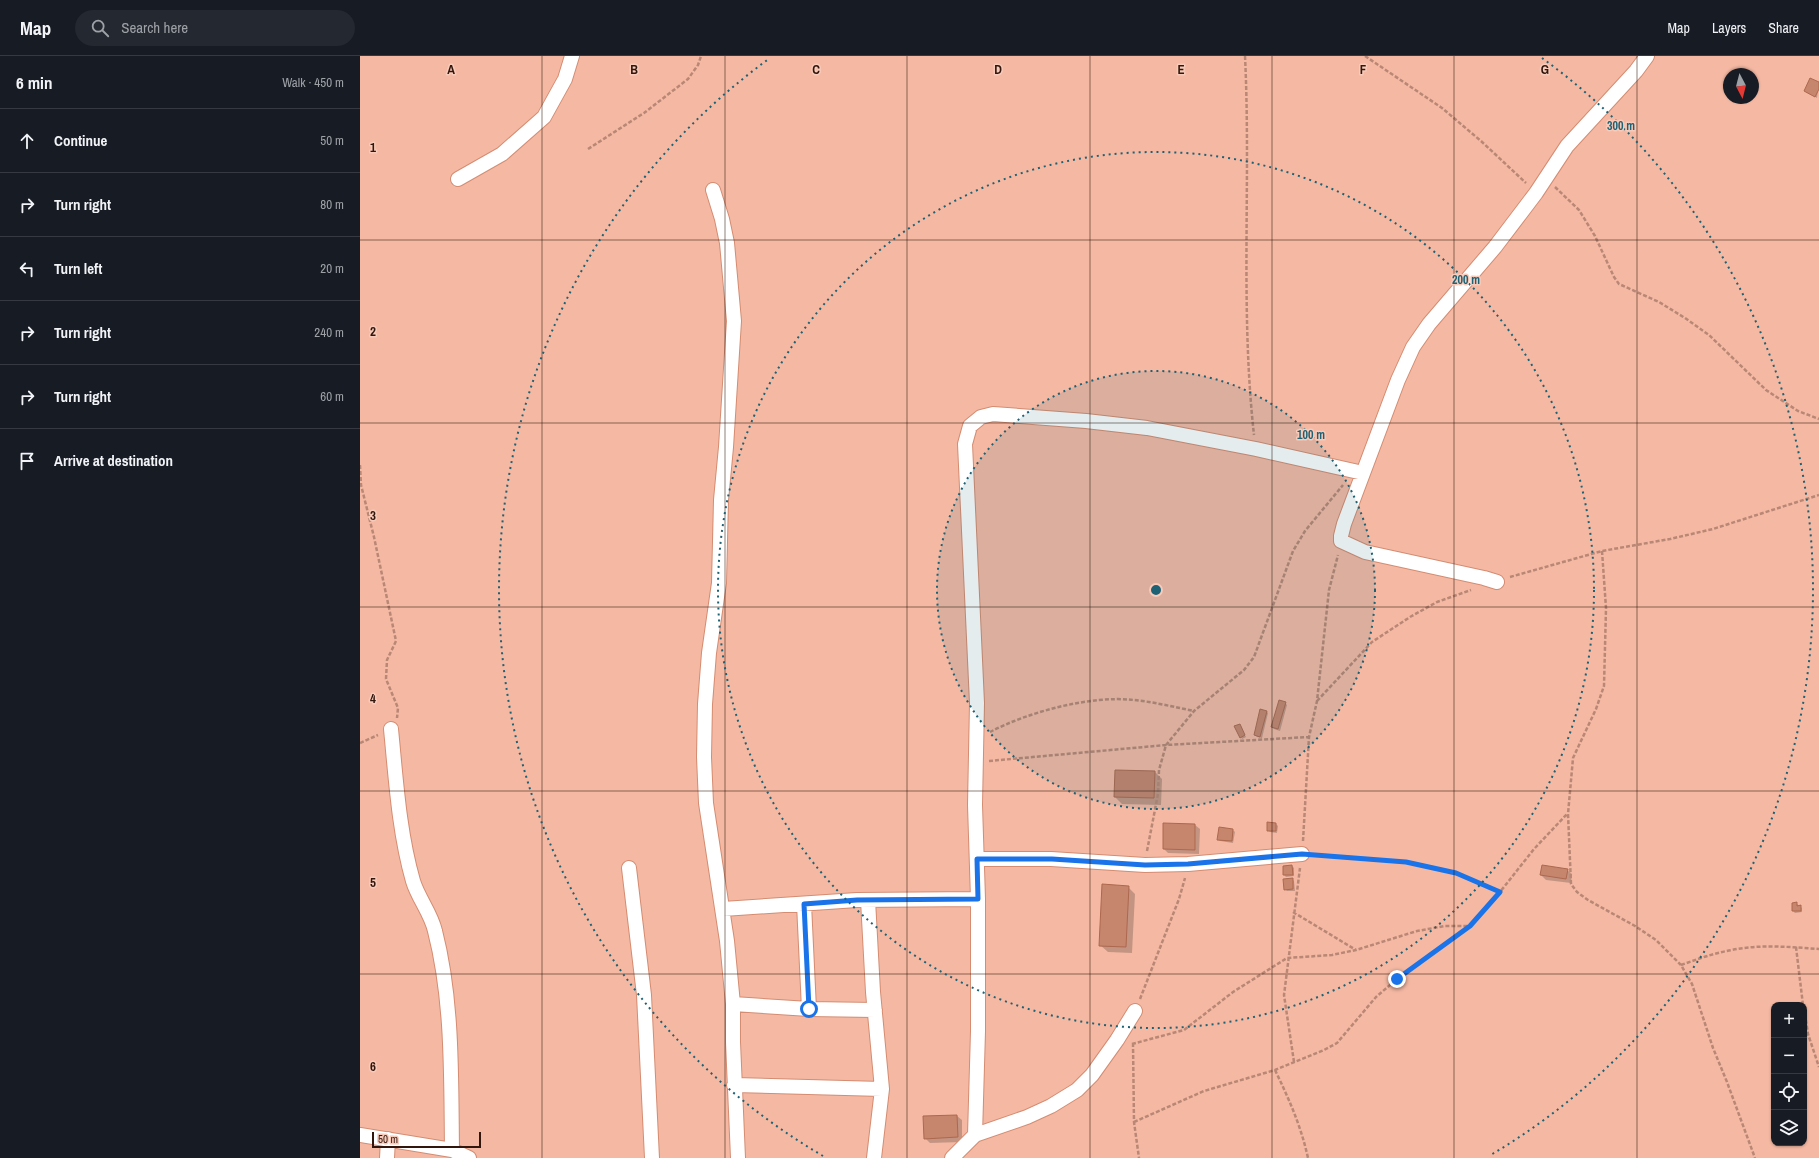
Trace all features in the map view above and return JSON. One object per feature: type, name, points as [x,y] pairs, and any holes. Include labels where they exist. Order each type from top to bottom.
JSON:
[{"type":"street","points":[[458,179],[502,154],[544,117],[565,79],[572,56]]},
{"type":"street","points":[[1497,582],[1365,552],[1341,541],[1358,472],[1413,348],[1429,324],[1495,247],[1536,193],[1567,146],[1647,56]]},
{"type":"street","points":[[713,190],[722,219],[727,243],[734,321],[721,500],[719,583],[710,653],[704,757],[706,803],[723,909],[733,1004],[734,1085],[738,1158]]},
{"type":"street","points":[[975,1135],[978,1031],[978,899],[975,762],[977,739],[975,660],[965,444],[970,426],[981,417],[993,414],[1086,421],[1148,428],[1256,449],[1358,472]]},
{"type":"street","points":[[360,1134],[460,1155],[444,978],[435,930],[413,882],[399,809],[390,729]]},
{"type":"street","points":[[977,859],[1052,859],[1145,865],[1188,864],[1302,854]]},
{"type":"street","points":[[629,868],[644,995],[652,1158]]},
{"type":"street","points":[[723,909],[868,900],[978,899]]},
{"type":"street","points":[[868,900],[882,1089],[874,1158]]},
{"type":"street","points":[[804,904],[809,1009]]},
{"type":"street","points":[[733,1004],[809,1009],[875,1010]]},
{"type":"street","points":[[952,1158],[975,1135],[1027,1117],[1051,1106],[1077,1090],[1100,1064],[1135,1011]]},
{"type":"street","points":[[734,1085],[882,1089]]},
{"type":"street","points":[[387,1158],[388,1139]]},
{"type":"path","points":[[588,150],[644,113],[688,80],[698,65],[701,56]]},
{"type":"path","points":[[1245,56],[1248,116],[1246,315],[1249,383],[1256,449]]},
{"type":"path","points":[[1364,56],[1442,108],[1481,141],[1536,193]]},
{"type":"path","points":[[1547,177],[1558,191],[1579,210],[1595,236],[1614,277],[1619,284],[1659,302],[1686,318],[1709,335],[1766,390],[1798,411],[1819,419]]},
{"type":"path","points":[[360,465],[361,485],[374,537],[396,641],[387,660],[386,679],[398,708],[397,719],[390,729],[360,743]]},
{"type":"path","points":[[1145,865],[1158,794],[1159,770],[1166,745],[1194,711],[1244,670],[1254,657],[1265,632],[1293,551],[1305,531],[1358,472]]},
{"type":"path","points":[[1497,582],[1516,575],[1602,551],[1670,539],[1713,529],[1819,495]]},
{"type":"path","points":[[1294,1062],[1284,995],[1287,958],[1302,854],[1310,737],[1317,701],[1329,590],[1341,541]]},
{"type":"path","points":[[1602,551],[1606,608],[1604,686],[1596,709],[1573,758],[1568,814],[1571,884],[1577,892],[1656,940],[1681,965],[1692,984],[1713,1048],[1755,1158]]},
{"type":"path","points":[[1317,701],[1372,642],[1410,617],[1437,602],[1472,590]]},
{"type":"path","points":[[977,739],[1016,719],[1083,703],[1106,700],[1133,700],[1194,711]]},
{"type":"path","points":[[975,762],[1034,758],[1166,745],[1310,737]]},
{"type":"path","points":[[1134,1122],[1204,1091],[1275,1070],[1324,1050],[1336,1043],[1376,997],[1397,979],[1470,926],[1500,892],[1534,849],[1568,814]]},
{"type":"path","points":[[1302,854],[1406,862],[1456,873],[1500,892]]},
{"type":"path","points":[[1293,912],[1356,950]]},
{"type":"path","points":[[1133,1043],[1184,1030],[1232,992],[1287,958],[1332,955],[1356,950],[1417,931],[1446,926],[1470,926]]},
{"type":"path","points":[[1681,965],[1734,949],[1779,946],[1819,949]]},
{"type":"path","points":[[1796,947],[1804,1002]]},
{"type":"path","points":[[1807,1028],[1819,1067]]},
{"type":"path","points":[[1275,1070],[1298,1120],[1308,1158]]},
{"type":"building","points":[[1810,78],[1819,82],[1819,89],[1815,97],[1804,91]]},
{"type":"building","points":[[1279,700],[1286,702],[1278,729],[1271,727]]},
{"type":"building","points":[[1260,709],[1267,711],[1260,737],[1254,735]]},
{"type":"building","points":[[1240,724],[1245,735],[1240,738],[1234,726]]},
{"type":"building","points":[[1115,770],[1155,771],[1154,798],[1114,797]]},
{"type":"building","points":[[1267,822],[1276,823],[1276,831],[1267,831]]},
{"type":"building","points":[[1163,823],[1195,824],[1195,850],[1163,849]]},
{"type":"building","points":[[1219,827],[1233,829],[1232,841],[1217,840]]},
{"type":"building","points":[[1292,865],[1293,875],[1283,875],[1283,866]]},
{"type":"building","points":[[1542,865],[1568,869],[1566,879],[1540,875]]},
{"type":"building","points":[[1293,878],[1293,889],[1284,890],[1283,879]]},
{"type":"building","points":[[1102,884],[1129,886],[1126,947],[1099,946]]},
{"type":"building","points":[[1797,902],[1797,906],[1801,905],[1801,911],[1792,911],[1792,903]]},
{"type":"building","points":[[957,1115],[958,1137],[924,1139],[923,1116]]},
{"type":"route","points":[[809,1009],[804,904],[857,900],[978,899],[977,859],[1052,859],[1145,865],[1188,864],[1302,854],[1406,862],[1456,873],[1500,892],[1470,926],[1397,979]]}]
